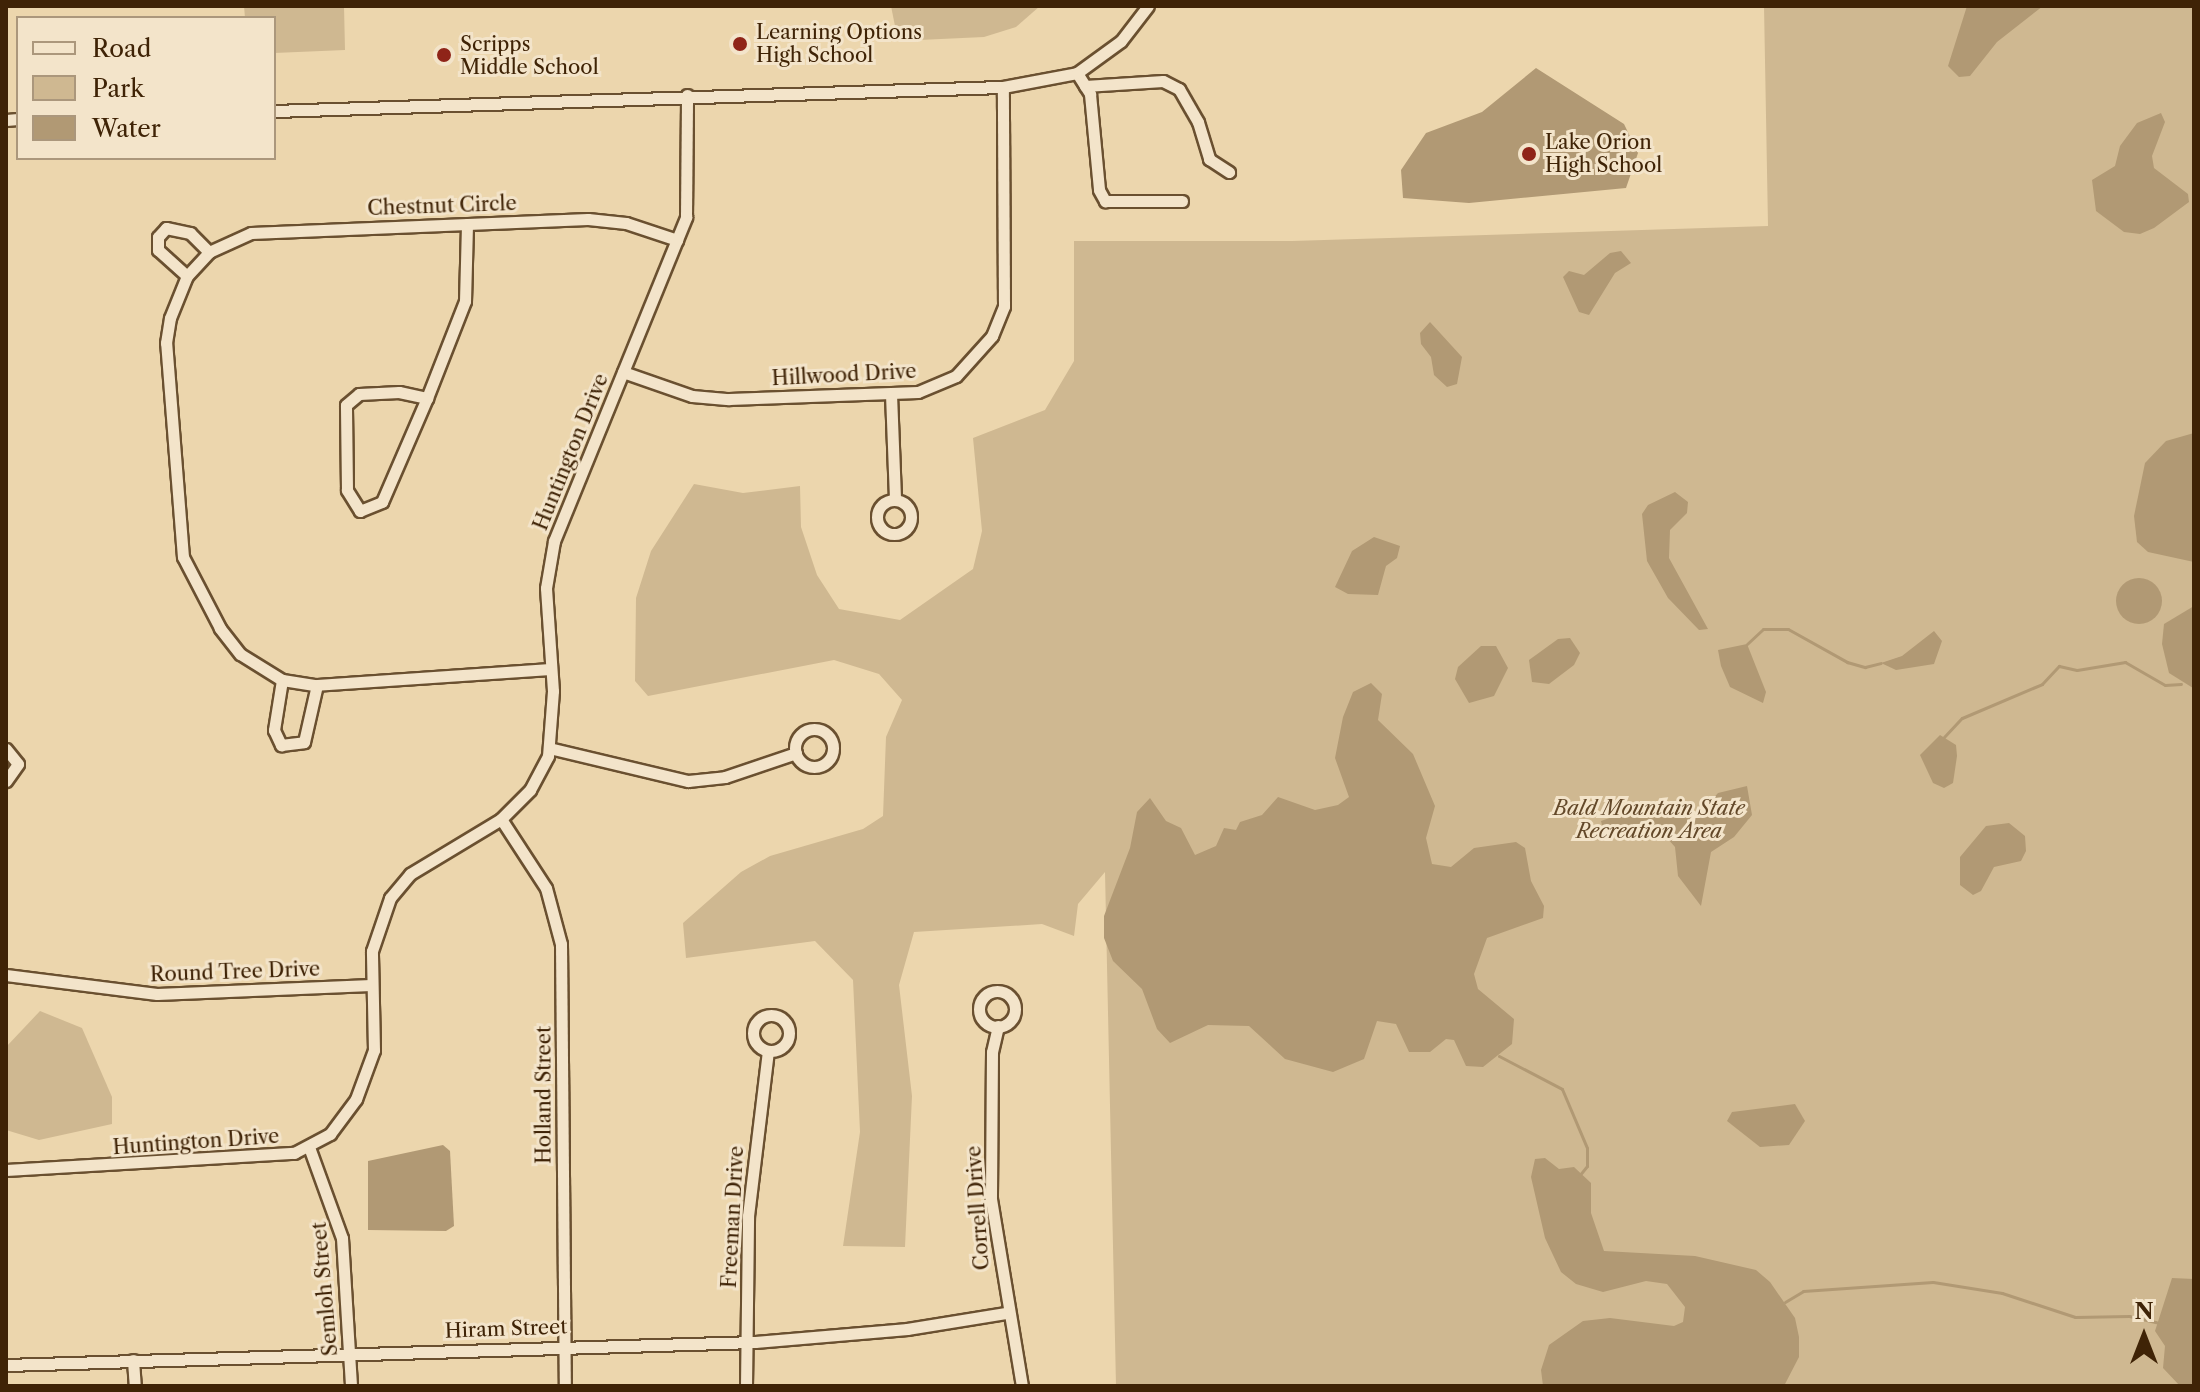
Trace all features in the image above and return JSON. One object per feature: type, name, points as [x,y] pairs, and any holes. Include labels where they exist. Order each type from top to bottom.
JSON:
[{"type":"street","points":[[276,111],[1003,87],[1077,73],[1121,41],[1148,6]]},
{"type":"street","points":[[1077,73],[1085,86],[1105,201],[1182,201]]},
{"type":"street","points":[[1085,86],[1163,81],[1179,89],[1198,122],[1209,159],[1229,172]]},
{"type":"street","name":"Hillwood Drive","points":[[623,372],[692,396],[717,398],[918,392],[956,376],[992,336],[1004,306],[1003,87]]},
{"type":"street","name":"Huntington Drive","points":[[6,1170],[263,1158],[309,1147],[342,1121],[366,1079],[374,1050],[372,951],[390,898],[410,874],[501,819],[530,790],[549,748],[550,669],[546,588],[554,541],[677,240],[689,194],[687,95]]},
{"type":"street","name":"Chestnut Circle","points":[[550,669],[317,685],[282,680],[240,654],[220,628],[183,557],[166,343],[187,276],[209,252],[235,238],[276,229],[588,219],[626,223],[677,240]]},
{"type":"street","points":[[427,398],[399,392],[359,394],[346,405],[347,490],[360,511],[382,502],[427,398],[465,301],[467,224]]},
{"type":"street","points":[[187,276],[158,250],[158,237],[166,228],[190,233],[209,252]]},
{"type":"street","points":[[891,394],[895,499]]},
{"type":"street","points":[[282,680],[274,730],[281,745],[304,742],[317,685]]},
{"type":"street","points":[[549,748],[688,781],[725,777],[796,753]]},
{"type":"street","points":[[6,749],[18,764],[6,781]]},
{"type":"street","name":"Holland Street","points":[[501,819],[546,888],[561,944],[565,1386]]},
{"type":"street","name":"Round Tree Drive","points":[[6,975],[157,994],[371,985]]},
{"type":"street","name":"Correll Drive","points":[[998,1026],[992,1052],[991,1199],[1006,1313],[1022,1386]]},
{"type":"street","name":"Freeman Drive","points":[[746,1386],[748,1216],[768,1051]]},
{"type":"street","name":"Semloh Street","points":[[309,1147],[342,1238],[351,1386]]},
{"type":"street","name":"Hiram Street","points":[[6,1365],[564,1345],[746,1342],[907,1329],[1006,1313]]},
{"type":"street","points":[[133,1360],[135,1386]]},
{"type":"green space","points":[[244,6],[344,6],[345,50],[276,53],[276,16],[245,16]]},
{"type":"green space","points":[[891,6],[1040,6],[1016,27],[984,37],[898,41]]},
{"type":"green space","name":"Bald Mountain State Recreation Area","points":[[1764,6],[2194,6],[2194,1386],[1116,1386],[1105,872],[1078,904],[1074,936],[1042,924],[914,932],[899,985],[912,1096],[905,1247],[843,1246],[860,1132],[853,980],[815,941],[686,958],[683,923],[741,872],[770,856],[863,829],[883,816],[886,737],[902,700],[879,674],[834,660],[648,696],[635,681],[636,598],[651,551],[694,484],[743,493],[800,486],[801,527],[817,575],[839,609],[900,620],[973,569],[982,531],[973,438],[1045,410],[1074,361],[1074,241],[1292,241],[1768,226]]},
{"type":"green space","points":[[40,1011],[82,1028],[112,1097],[112,1124],[39,1140],[6,1130],[6,1047]]},
{"type":"water","points":[[1967,6],[2043,6],[1997,42],[1970,76],[1959,77],[1948,66]]},
{"type":"water","points":[[1536,68],[1624,124],[1638,153],[1626,188],[1469,203],[1403,198],[1401,170],[1426,133],[1482,112]]},
{"type":"water","points":[[2161,113],[2165,122],[2152,156],[2154,168],[2188,194],[2189,202],[2154,228],[2140,234],[2124,232],[2096,211],[2092,180],[2115,166],[2120,146],[2137,123]]},
{"type":"water","points":[[1621,251],[1631,263],[1615,273],[1589,315],[1579,312],[1563,277],[1569,271],[1584,275],[1610,253]]},
{"type":"water","points":[[1430,322],[1462,357],[1457,384],[1447,387],[1434,375],[1431,357],[1421,344],[1420,333]]},
{"type":"water","points":[[2194,433],[2194,562],[2148,552],[2137,542],[2134,516],[2145,463],[2166,441]]},
{"type":"water","points":[[1675,492],[1688,502],[1687,513],[1670,530],[1669,558],[1708,629],[1699,630],[1668,598],[1647,561],[1642,514],[1648,505]]},
{"type":"water","points":[[1374,537],[1400,546],[1397,558],[1386,566],[1378,595],[1348,594],[1335,587],[1352,551]]},
{"type":"water","points":[[2139,578],[2148,579],[2155,585],[2161,592],[2161,610],[2155,617],[2148,623],[2139,624],[2130,623],[2123,617],[2117,610],[2116,601],[2117,592],[2123,585],[2130,579]]},
{"type":"water","points":[[2194,606],[2193,688],[2169,673],[2162,644],[2164,624]]},
{"type":"water","points":[[1934,631],[1942,641],[1934,664],[1896,670],[1881,663],[1902,656]]},
{"type":"water","points":[[1570,638],[1580,653],[1574,665],[1549,684],[1532,682],[1529,660],[1558,639]]},
{"type":"water","points":[[1747,644],[1766,692],[1763,703],[1730,687],[1721,666],[1718,650]]},
{"type":"water","points":[[1481,646],[1496,646],[1508,668],[1494,696],[1469,703],[1455,679],[1458,667]]},
{"type":"water","points":[[1371,683],[1382,694],[1378,720],[1413,754],[1435,806],[1426,838],[1432,864],[1451,867],[1474,848],[1516,842],[1525,848],[1531,881],[1544,906],[1543,918],[1487,938],[1474,974],[1478,989],[1514,1019],[1512,1044],[1483,1067],[1466,1066],[1454,1040],[1446,1039],[1430,1052],[1409,1052],[1396,1024],[1377,1021],[1364,1059],[1333,1072],[1285,1059],[1249,1026],[1208,1025],[1170,1043],[1157,1029],[1142,989],[1113,961],[1104,938],[1104,916],[1130,848],[1137,812],[1150,798],[1166,821],[1181,828],[1195,855],[1216,846],[1224,828],[1236,830],[1240,822],[1262,815],[1278,797],[1315,810],[1338,805],[1349,797],[1335,758],[1343,717],[1353,692]]},
{"type":"water","points":[[1940,735],[1956,745],[1957,756],[1953,783],[1944,788],[1933,783],[1920,755]]},
{"type":"water","points":[[1747,786],[1752,815],[1734,837],[1711,852],[1701,906],[1678,876],[1675,847],[1667,838],[1658,831],[1629,836],[1603,829],[1601,821],[1618,815],[1657,817],[1703,810],[1718,793]]},
{"type":"water","points":[[2009,823],[2025,836],[2026,851],[2021,861],[1994,867],[1981,891],[1973,895],[1960,885],[1960,857],[1986,826]]},
{"type":"water","points":[[1795,1104],[1805,1121],[1789,1145],[1760,1147],[1727,1121],[1732,1112]]},
{"type":"water","points":[[443,1145],[450,1151],[454,1226],[446,1231],[368,1230],[368,1161]]},
{"type":"water","points":[[1545,1158],[1559,1169],[1574,1167],[1591,1183],[1591,1213],[1604,1251],[1695,1256],[1756,1270],[1770,1282],[1795,1318],[1799,1337],[1799,1357],[1784,1386],[1543,1386],[1541,1370],[1549,1345],[1583,1321],[1610,1318],[1674,1326],[1683,1322],[1685,1307],[1667,1284],[1646,1281],[1603,1292],[1576,1284],[1561,1272],[1545,1238],[1531,1177],[1535,1159]]},
{"type":"water","points":[[2172,1278],[2194,1279],[2194,1384],[2187,1386],[2180,1386],[2163,1368],[2165,1346],[2155,1331]]},
{"type":"waterway","points":[[1747,644],[1763,629],[1788,629],[1847,662],[1865,667],[1881,663]]},
{"type":"waterway","points":[[1944,737],[1962,718],[2042,684],[2059,666],[2077,670],[2125,662],[2165,685],[2181,684]]},
{"type":"waterway","points":[[1499,1056],[1562,1089],[1587,1148],[1587,1166],[1579,1176]]},
{"type":"waterway","points":[[1785,1302],[1803,1291],[1933,1282],[2002,1293],[2075,1317],[2129,1316],[2156,1322]]},
{"type":"place","name":"Learning Options High School","points":[[740,44]]},
{"type":"place","name":"Scripps Middle School","points":[[444,55]]},
{"type":"place","name":"Lake Orion High School","points":[[1529,154]]}]
